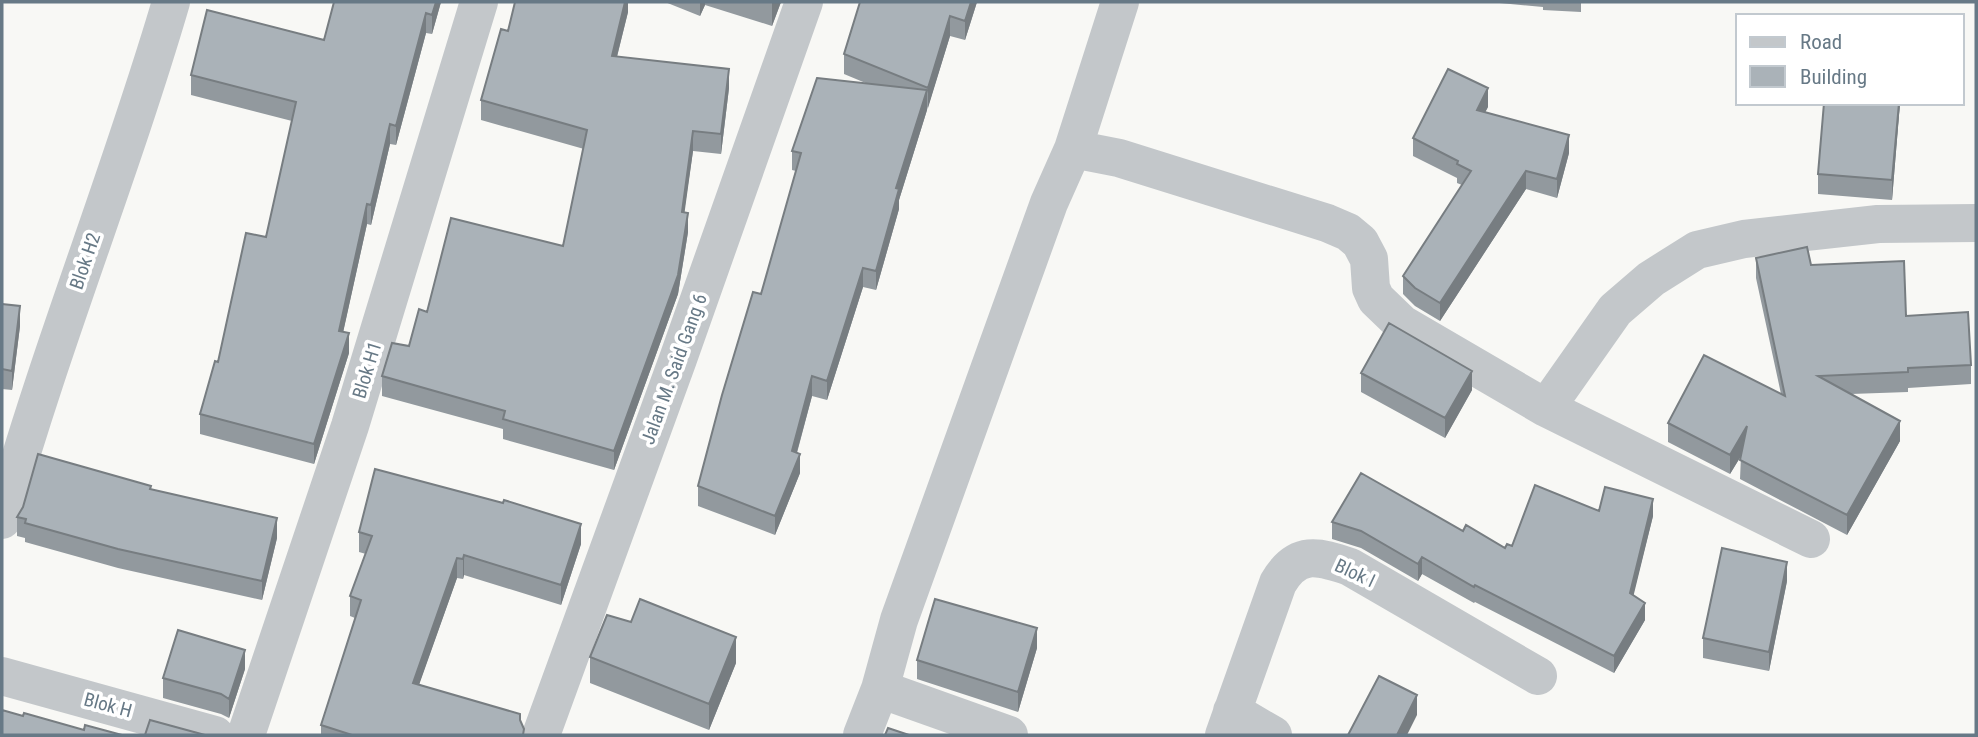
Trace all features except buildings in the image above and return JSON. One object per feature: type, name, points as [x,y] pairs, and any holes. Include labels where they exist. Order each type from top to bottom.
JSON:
[{"type":"street","name":"Blok H2","points":[[2,520],[72,298],[151,69],[171,2]]},
{"type":"street","name":"Blok H1","points":[[246,735],[350,426],[478,2]]},
{"type":"street","name":"Jalan M. Said Gang 6","points":[[541,735],[804,2]]},
{"type":"street","points":[[862,735],[880,689],[900,620],[1049,203],[1073,149],[1120,2]]},
{"type":"street","points":[[1073,149],[1119,158],[1327,223],[1348,232],[1360,242],[1369,260],[1371,288],[1376,299],[1392,316],[1431,343],[1546,408],[1811,539]]},
{"type":"street","points":[[1546,408],[1615,310],[1651,279],[1696,250],[1744,239],[1878,224],[1976,223]]},
{"type":"street","name":"Blok I","points":[[1228,723],[1278,583],[1286,569],[1296,561],[1310,558],[1350,567],[1538,676]]},
{"type":"street","name":"Blok H","points":[[2,676],[215,735]]},
{"type":"street","points":[[880,689],[1009,735]]},
{"type":"street","points":[[1228,723],[1273,735]]}]
